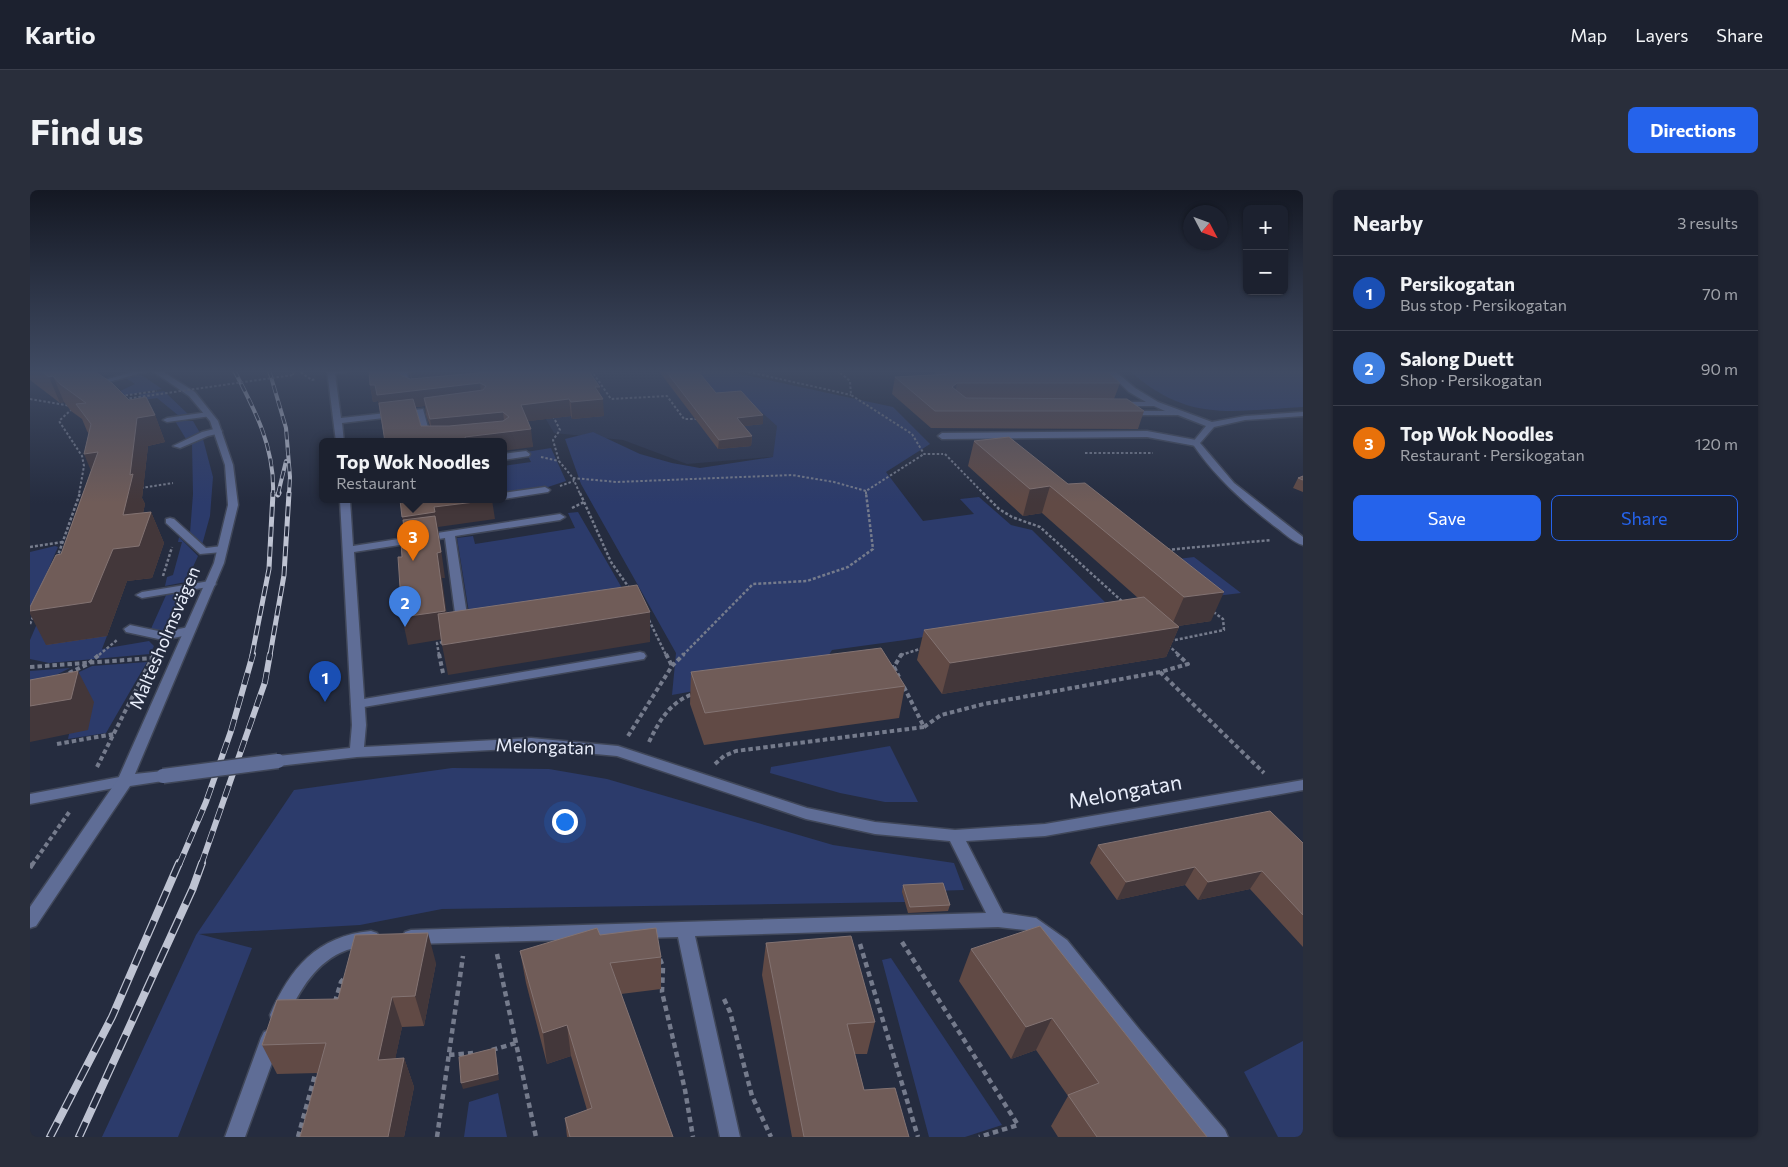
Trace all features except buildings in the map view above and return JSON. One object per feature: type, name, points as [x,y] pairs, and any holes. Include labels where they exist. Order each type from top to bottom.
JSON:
[{"type":"street","points":[[167,420],[207,414]]},
{"type":"street","name":"Maltesholmsvägen","points":[[30,921],[125,781],[219,563],[233,505],[229,465],[214,421],[208,414]]},
{"type":"street","points":[[337,414],[340,438]]},
{"type":"street","points":[[338,420],[388,414]]},
{"type":"street","points":[[425,414],[432,438]]},
{"type":"street","points":[[1180,414],[1211,425],[1245,418],[1300,414]]},
{"type":"street","points":[[1196,443],[1211,425]]},
{"type":"street","points":[[177,446],[205,434],[218,431]]},
{"type":"street","points":[[942,436],[1147,434],[1196,443],[1220,476],[1300,540]]},
{"type":"street","points":[[507,456],[526,454]]},
{"type":"street","points":[[507,495],[545,490]]},
{"type":"street","points":[[345,503],[359,725],[357,752]]},
{"type":"street","points":[[348,550],[560,517]]},
{"type":"street","points":[[170,522],[204,552],[222,549]]},
{"type":"street","points":[[450,534],[464,636],[474,634]]},
{"type":"street","points":[[142,595],[210,584]]},
{"type":"street","points":[[130,629],[163,636],[190,631]]},
{"type":"street","points":[[358,704],[640,656]]},
{"type":"street","name":"Melongatan","points":[[30,799],[125,781],[357,752],[531,743],[618,751],[806,813],[866,826],[955,836],[1045,830],[1303,785]]},
{"type":"street","points":[[955,836],[998,920]]},
{"type":"street","points":[[235,1137],[284,1001],[317,958],[354,939],[998,920],[1030,923],[1061,945],[1132,1035],[1218,1137]]},
{"type":"street","points":[[685,929],[730,1137]]},
{"type":"path","points":[[56,560],[79,496],[84,471],[82,455],[62,431],[59,420],[66,414]]},
{"type":"path","points":[[552,414],[560,430],[553,440],[560,461],[573,478],[611,562],[632,592]]},
{"type":"path","points":[[680,414],[684,419],[702,419]]},
{"type":"path","points":[[573,478],[617,482],[792,475],[834,482],[866,491],[924,454]]},
{"type":"path","points":[[945,454],[999,508],[1012,517],[1040,527],[1127,606]]},
{"type":"path","points":[[135,488],[173,483]]},
{"type":"path","points":[[618,751],[672,666],[753,584],[807,581],[848,567],[872,548],[866,491]]},
{"type":"path","points":[[79,496],[88,495]]},
{"type":"path","points":[[570,510],[584,502]]},
{"type":"path","points":[[157,579],[163,576],[173,542],[170,522]]},
{"type":"path","points":[[1166,550],[1300,540]]},
{"type":"path","points":[[30,547],[63,542]]},
{"type":"path","points":[[708,780],[714,765],[724,756],[736,751],[924,727],[941,715],[984,704],[1160,672],[1188,664],[1164,642],[1224,630],[1222,619],[1207,607]]},
{"type":"path","points":[[30,624],[36,609]]},
{"type":"path","points":[[646,615],[672,666]]},
{"type":"path","points":[[63,676],[88,664],[130,629]]},
{"type":"path","points":[[444,642],[437,643],[445,689]]},
{"type":"path","points":[[894,667],[900,655],[932,646]]},
{"type":"path","points":[[30,667],[153,658]]},
{"type":"path","points":[[894,667],[924,727]]},
{"type":"path","points":[[884,668],[894,667]]},
{"type":"path","points":[[1160,672],[1281,789]]},
{"type":"path","points":[[642,759],[659,721],[684,696],[702,692]]},
{"type":"path","points":[[57,744],[114,734]]},
{"type":"path","points":[[892,940],[910,940]]},
{"type":"path","points":[[900,940],[1018,1125],[980,1137]]},
{"type":"path","points":[[867,941],[856,941],[918,1137]]},
{"type":"path","points":[[488,952],[506,952]]},
{"type":"path","points":[[496,952],[536,1137]]},
{"type":"path","points":[[657,952],[663,967],[662,992],[685,1090],[693,1137]]},
{"type":"path","points":[[454,953],[472,953]]},
{"type":"path","points":[[437,1137],[464,953]]},
{"type":"path","points":[[333,1009],[341,982],[352,969]]},
{"type":"path","points":[[723,996],[730,1012],[752,1096],[770,1137]]},
{"type":"path","points":[[490,1050],[516,1043]]},
{"type":"path","points":[[449,1055],[481,1053]]},
{"type":"path","points":[[298,1137],[318,1064]]},
{"type":"shaded area","points":[[177,414],[188,414],[190,416]]},
{"type":"shaded area","points":[[543,414],[796,414],[844,451],[687,464],[623,440],[554,433]]},
{"type":"shaded area","points":[[764,414],[900,414],[930,444],[886,472],[923,521],[974,514],[960,499],[979,497],[1011,525],[1032,530],[1110,607],[832,650],[821,668],[672,695],[676,653],[581,484],[565,439],[593,432],[640,454],[700,468],[773,457],[777,426]]},
{"type":"shaded area","points":[[175,421],[193,421],[200,433],[186,439]]},
{"type":"shaded area","points":[[203,439],[213,477],[210,516],[202,545],[190,533],[193,494],[192,444]]},
{"type":"shaded area","points":[[551,448],[566,481],[542,489],[507,493],[507,465],[531,462],[526,452]]},
{"type":"shaded area","points":[[578,512],[630,602],[470,619],[457,538],[473,536],[475,544],[575,528],[568,513]]},
{"type":"shaded area","points":[[179,537],[198,556],[186,582],[165,586],[167,577],[173,575],[182,542],[178,542]]},
{"type":"shaded area","points":[[55,546],[58,547],[30,611],[30,552]]},
{"type":"shaded area","points":[[1194,557],[1241,593],[1216,596],[1170,560]]},
{"type":"shaded area","points":[[60,570],[107,636],[102,649],[149,641],[154,646],[150,654],[49,663],[30,659],[30,640]]},
{"type":"shaded area","points":[[183,591],[163,630],[150,631],[167,593]]},
{"type":"shaded area","points":[[147,662],[106,733],[68,739],[69,734],[30,695],[92,666]]},
{"type":"shaded area","points":[[70,668],[30,688],[30,671]]},
{"type":"shaded area","points":[[890,746],[918,802],[885,802],[840,793],[770,773],[771,767]]},
{"type":"shaded area","points":[[452,768],[549,769],[607,779],[833,845],[954,863],[964,890],[902,892],[905,902],[442,909],[360,925],[199,934],[252,948],[178,1137],[102,1137],[196,935],[294,790]]},
{"type":"shaded area","points":[[891,958],[1002,1125],[965,1137],[929,1137],[882,960]]},
{"type":"shaded area","points":[[1303,1041],[1303,1137],[1278,1137],[1244,1072]]},
{"type":"shaded area","points":[[498,1093],[507,1137],[464,1137],[469,1102]]},
{"type":"railway","points":[[256,414],[271,461],[273,493]]},
{"type":"railway","points":[[282,414],[286,428],[290,477],[289,494]]},
{"type":"railway","points":[[278,494],[286,461]]},
{"type":"railway","points":[[252,655],[269,569],[273,493]]},
{"type":"railway","points":[[270,655],[284,575],[289,493]]},
{"type":"railway","points":[[179,865],[206,802],[231,731],[253,654]]},
{"type":"railway","points":[[201,865],[265,682],[270,654]]},
{"type":"railway","points":[[50,1137],[112,1017],[179,863]]},
{"type":"railway","points":[[79,1137],[193,888],[202,863]]},
{"type":"place","name":"Top Wok Noodles","points":[[413,561]]},
{"type":"place","name":"Salong Duett","points":[[405,627]]},
{"type":"place","name":"Persikogatan","points":[[325,702]]}]
